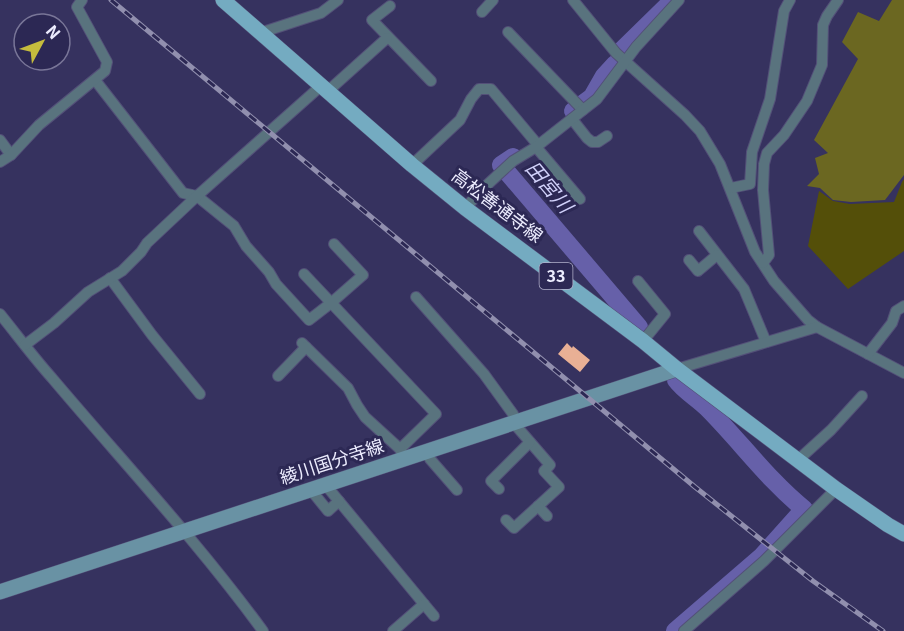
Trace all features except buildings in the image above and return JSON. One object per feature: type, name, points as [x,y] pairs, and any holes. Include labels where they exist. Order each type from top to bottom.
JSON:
[{"type":"main road","name":"高松善通寺線","points":[[223,0],[412,165],[465,208],[836,489],[904,534]]},
{"type":"main road","name":"綾川国分寺線","points":[[0,592],[327,485],[402,454],[427,452],[677,369]]},
{"type":"street","points":[[0,162],[11,155],[39,125],[105,71],[107,62],[77,7],[82,0]]},
{"type":"street","points":[[260,33],[321,13],[338,0]]},
{"type":"street","points":[[482,12],[493,0]]},
{"type":"street","points":[[573,0],[625,62],[700,131],[720,164],[755,252],[774,281],[807,320],[904,373]]},
{"type":"street","points":[[465,208],[505,169],[572,119],[580,107],[597,99],[625,62],[679,0]]},
{"type":"street","points":[[730,188],[750,184],[752,152],[770,99],[784,11],[789,0]]},
{"type":"street","points":[[763,263],[769,255],[763,190],[766,153],[784,135],[807,101],[822,65],[823,26],[837,0]]},
{"type":"street","points":[[390,6],[372,20],[431,81]]},
{"type":"street","points":[[508,32],[580,107]]},
{"type":"street","points":[[25,345],[54,323],[88,292],[122,271],[147,243],[197,195],[387,38]]},
{"type":"street","points":[[95,80],[183,193],[197,195],[234,226],[246,246],[269,272],[276,284],[309,320],[363,275],[334,244]]},
{"type":"street","points":[[412,165],[460,120],[479,89],[491,89],[580,199]]},
{"type":"street","points":[[572,119],[592,142],[598,142],[607,136]]},
{"type":"street","points":[[0,140],[11,155]]},
{"type":"street","points":[[699,231],[717,255],[748,286],[766,342]]},
{"type":"street","points":[[689,260],[698,271],[717,255]]},
{"type":"street","points":[[278,376],[304,345],[348,388],[365,417],[402,454],[436,414],[304,274]]},
{"type":"street","points":[[110,278],[200,394]]},
{"type":"street","points":[[638,281],[665,314],[643,341]]},
{"type":"street","points":[[416,297],[484,374],[513,414],[518,428],[550,465],[544,471],[559,487],[514,528],[506,520]]},
{"type":"street","points":[[868,354],[892,323],[896,310],[904,306]]},
{"type":"street","points":[[0,314],[49,376],[185,531],[263,631]]},
{"type":"street","points":[[677,369],[817,327]]},
{"type":"street","points":[[798,460],[831,430],[862,396]]},
{"type":"street","points":[[499,489],[491,481],[530,442]]},
{"type":"street","points":[[427,452],[430,459],[457,490]]},
{"type":"street","points":[[327,485],[434,616]]},
{"type":"street","points":[[684,631],[764,561],[836,489]]},
{"type":"street","points":[[311,490],[324,515],[339,501]]},
{"type":"street","points":[[527,500],[547,516]]},
{"type":"street","points":[[393,631],[424,604]]},
{"type":"shaded area","points":[[892,0],[904,0],[904,175],[885,200],[851,202],[833,200],[820,188],[807,186],[819,174],[815,158],[828,153],[814,140],[858,59],[842,42],[858,12],[879,21]]},
{"type":"shaded area","points":[[904,179],[904,251],[848,289],[808,246],[819,191],[833,201],[850,204],[894,202]]},
{"type":"waterway","name":"田宮川","points":[[622,50],[673,0]]},
{"type":"waterway","name":"田宮川","points":[[573,111],[592,97],[604,76],[615,64]]},
{"type":"waterway","name":"田宮川","points":[[513,157],[501,165],[639,327]]},
{"type":"waterway","name":"田宮川","points":[[675,631],[762,556],[804,509],[778,486],[707,408],[676,380]]},
{"type":"railway","points":[[111,0],[695,487],[813,581],[883,631]]}]
